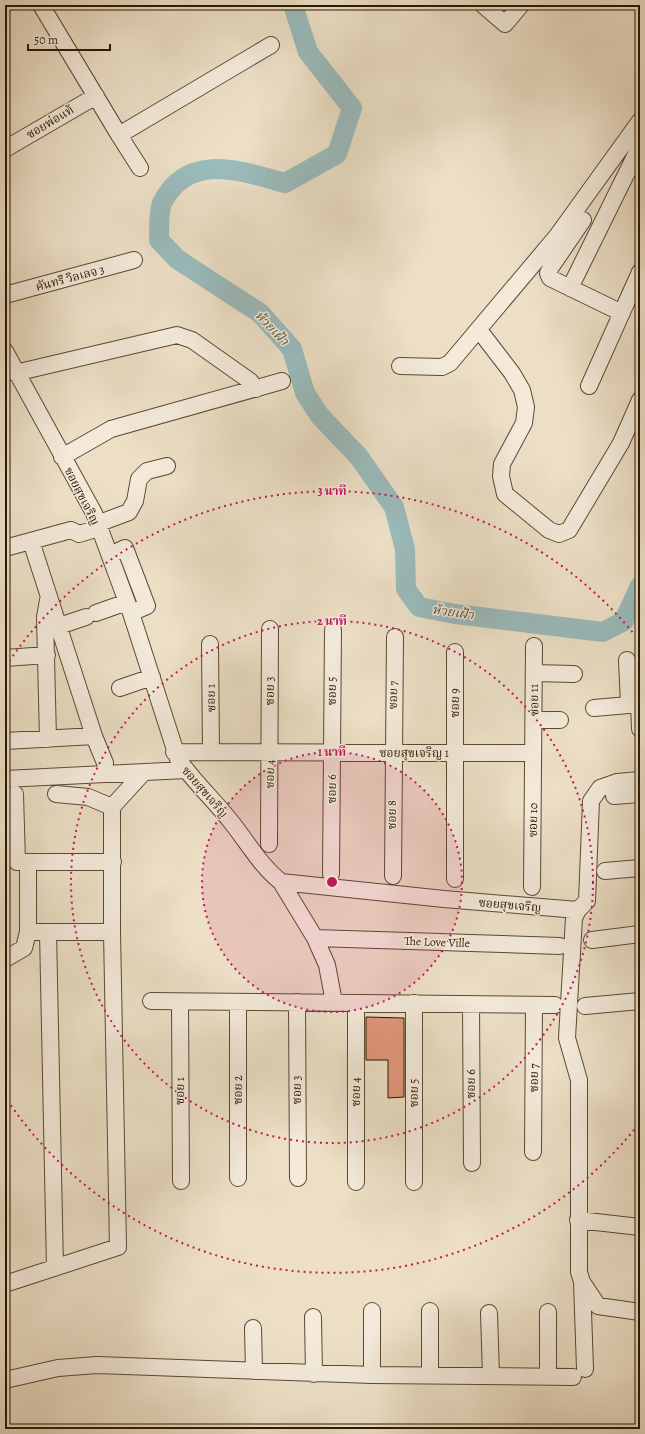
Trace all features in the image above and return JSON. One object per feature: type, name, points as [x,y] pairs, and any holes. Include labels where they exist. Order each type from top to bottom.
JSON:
[{"type":"street","points":[[41,5],[140,168]]},
{"type":"street","points":[[483,5],[504,24],[521,5]]},
{"type":"street","points":[[119,135],[271,45]]},
{"type":"street","name":"ซอยพ่อแท้","points":[[5,149],[96,96]]},
{"type":"street","points":[[400,366],[444,366],[450,363],[566,224],[640,121]]},
{"type":"street","points":[[570,288],[640,146]]},
{"type":"street","points":[[583,220],[548,273],[550,278],[622,313]]},
{"type":"street","name":"คันทรี วิลเลจ 3","points":[[5,295],[134,260]]},
{"type":"street","points":[[589,386],[640,272]]},
{"type":"street","points":[[479,330],[512,372],[522,390],[526,407],[524,423],[502,464],[501,476],[506,494],[549,530],[559,534],[569,530],[622,443],[640,400]]},
{"type":"street","points":[[16,373],[177,335],[192,340],[250,381],[256,389]]},
{"type":"street","name":"ซอยสุขเจริญ","points":[[5,351],[97,523],[129,607],[152,676],[174,752],[185,770],[232,822],[266,870],[281,882],[444,899],[578,910]]},
{"type":"street","points":[[62,457],[111,428],[282,381]]},
{"type":"street","points":[[5,548],[71,530],[75,522],[97,523],[129,512],[135,501],[139,479],[147,471],[167,466]]},
{"type":"street","points":[[31,541],[94,736],[105,763]]},
{"type":"street","points":[[48,595],[45,617],[48,739]]},
{"type":"street","points":[[59,626],[91,615],[129,607]]},
{"type":"street","name":"ซอย 3","points":[[270,629],[270,752]]},
{"type":"street","name":"ซอย 5","points":[[332,752],[333,630]]},
{"type":"street","name":"ซอย 7","points":[[392,753],[394,637]]},
{"type":"street","name":"ซอย 1","points":[[210,644],[212,752]]},
{"type":"street","name":"ซอย 11","points":[[533,754],[534,646]]},
{"type":"street","name":"ซอย 9","points":[[455,652],[455,753]]},
{"type":"street","points":[[5,658],[47,655]]},
{"type":"street","points":[[626,660],[640,729]]},
{"type":"street","points":[[534,673],[574,674]]},
{"type":"street","points":[[120,688],[152,676]]},
{"type":"street","points":[[594,708],[636,704]]},
{"type":"street","points":[[534,720],[560,720]]},
{"type":"street","points":[[5,741],[94,736]]},
{"type":"street","name":"ซอยสุขเจริญ 1","points":[[174,752],[533,754]]},
{"type":"street","name":"ซอย 4","points":[[269,844],[270,752]]},
{"type":"street","name":"ซอย 6","points":[[331,874],[332,752]]},
{"type":"street","name":"ซอย 8","points":[[392,753],[393,876]]},
{"type":"street","points":[[455,753],[455,879]]},
{"type":"street","name":"ซอย 10","points":[[532,887],[533,754]]},
{"type":"street","points":[[5,779],[185,770]]},
{"type":"street","points":[[5,1284],[118,1247],[112,932],[113,862],[112,807],[110,795],[125,772]]},
{"type":"street","points":[[112,807],[144,772]]},
{"type":"street","points":[[640,780],[617,782],[600,788],[592,801],[587,901],[578,910],[574,918],[567,1038],[579,1080],[579,1272],[582,1282],[598,1306],[640,1312]]},
{"type":"street","points":[[15,794],[17,862],[113,862]]},
{"type":"street","points":[[56,794],[88,797],[112,807]]},
{"type":"street","points":[[614,796],[640,794]]},
{"type":"street","points":[[5,959],[24,948],[28,932],[28,862]]},
{"type":"street","points":[[605,871],[640,868]]},
{"type":"street","points":[[281,882],[317,944],[327,965],[334,1002]]},
{"type":"street","points":[[28,932],[112,932]]},
{"type":"street","points":[[48,932],[55,1268]]},
{"type":"street","points":[[592,940],[640,934]]},
{"type":"street","name":"The Love Ville","points":[[317,944],[560,946]]},
{"type":"street","points":[[152,1001],[555,1005]]},
{"type":"street","points":[[586,1006],[640,1001]]},
{"type":"street","name":"ซอย 1","points":[[180,1002],[181,1181]]},
{"type":"street","name":"ซอย 2","points":[[238,1002],[238,1178]]},
{"type":"street","name":"ซอย 3","points":[[297,1002],[298,1178]]},
{"type":"street","name":"ซอย 4","points":[[356,1003],[356,1182]]},
{"type":"street","name":"ซอย 5","points":[[414,1003],[414,1182]]},
{"type":"street","name":"ซอย 6","points":[[471,1004],[472,1164]]},
{"type":"street","name":"ซอย 7","points":[[533,1152],[534,1004]]},
{"type":"street","points":[[578,1220],[640,1228]]},
{"type":"street","points":[[5,1380],[58,1368],[97,1365],[372,1375],[548,1376],[579,1373],[582,1282]]},
{"type":"street","points":[[372,1311],[372,1375]]},
{"type":"street","points":[[430,1311],[430,1375]]},
{"type":"street","points":[[548,1312],[548,1376]]},
{"type":"street","points":[[489,1313],[491,1376]]},
{"type":"street","points":[[313,1317],[314,1374]]},
{"type":"street","points":[[253,1328],[254,1371]]},
{"type":"building","points":[[366,1017],[404,1018],[404,1097],[388,1098],[388,1060],[366,1060]]},
{"type":"waterway","name":"ห้วยเฝ้า","points":[[293,5],[308,52],[352,108],[337,154],[285,183],[234,170],[217,169],[201,171],[186,176],[173,187],[162,203],[159,240],[177,259],[260,313],[292,349],[305,393],[320,416],[359,457],[394,507],[405,549],[406,589],[419,607],[455,614],[603,632],[624,621],[640,586]]}]
